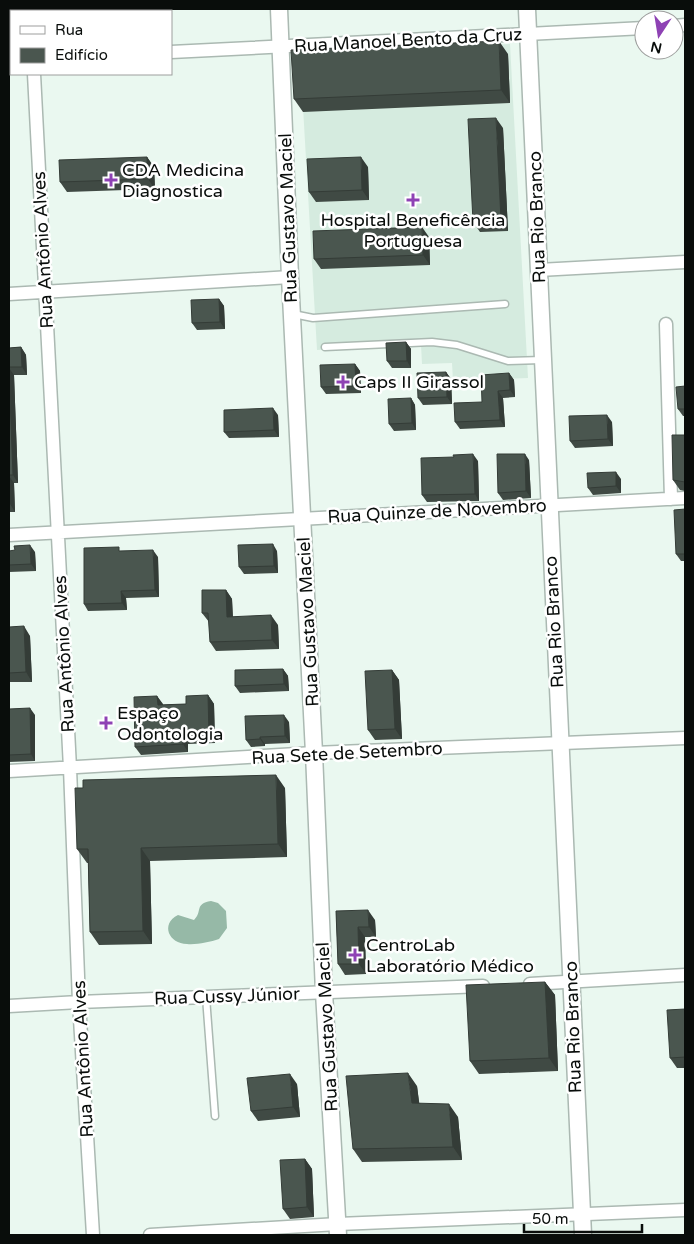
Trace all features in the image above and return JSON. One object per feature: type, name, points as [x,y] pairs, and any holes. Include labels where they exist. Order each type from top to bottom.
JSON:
[{"type":"street","name":"Rua Gustavo Maciel","points":[[279,9],[324,992],[338,1230]]},
{"type":"street","name":"Rua Rio Branco","points":[[527,9],[560,743],[573,982],[576,1098],[583,1235]]},
{"type":"street","name":"Rua Manoel Bento da Cruz","points":[[172,52],[634,29]]},
{"type":"street","name":"Rua Antônio Alves","points":[[34,75],[70,768],[79,1002],[93,1235]]},
{"type":"street","points":[[539,270],[685,262]]},
{"type":"street","points":[[9,294],[290,277]]},
{"type":"street","points":[[666,324],[671,499]]},
{"type":"street","name":"Rua Quinze de Novembro","points":[[9,535],[685,498]]},
{"type":"street","name":"Rua Sete de Setembro","points":[[9,771],[314,753],[685,738]]},
{"type":"street","points":[[513,984],[685,975]]},
{"type":"street","name":"Rua Cussy Júnior","points":[[9,1006],[493,985]]},
{"type":"street","points":[[150,1235],[338,1230],[685,1210]]},
{"type":"lane","points":[[292,314],[313,318],[505,304]]},
{"type":"lane","points":[[325,347],[432,342],[457,345],[508,361],[543,360]]},
{"type":"lane","points":[[206,998],[215,1116]]},
{"type":"shaded area","name":"Hospital Beneficência Portuguesa","points":[[510,44],[528,378],[453,381],[452,363],[422,364],[421,345],[317,350],[300,55]]},
{"type":"shaded area","points":[[211,901],[218,903],[226,911],[227,928],[219,939],[191,944],[175,941],[171,937],[168,928],[172,919],[178,915],[194,920],[202,904]]},
{"type":"building","points":[[499,41],[501,90],[294,99],[291,50]]},
{"type":"building","points":[[496,118],[501,220],[473,222],[468,119]]},
{"type":"building","points":[[147,157],[148,179],[60,182],[59,160]]},
{"type":"building","points":[[361,157],[362,190],[309,192],[307,159]]},
{"type":"building","points":[[422,227],[423,255],[314,259],[313,231]]},
{"type":"building","points":[[219,299],[220,322],[192,323],[191,300]]},
{"type":"building","points":[[406,342],[407,361],[387,361],[386,343]]},
{"type":"building","points":[[21,347],[22,367],[9,367],[9,348]]},
{"type":"building","points":[[355,364],[356,386],[321,387],[320,365]]},
{"type":"building","points":[[446,372],[447,397],[418,398],[417,373]]},
{"type":"building","points":[[9,373],[13,475],[9,475]]},
{"type":"building","points":[[509,373],[510,390],[498,391],[500,420],[455,422],[454,403],[482,402],[481,375]]},
{"type":"building","points":[[685,386],[685,409],[678,409],[676,387]]},
{"type":"building","points":[[411,398],[412,423],[389,424],[388,399]]},
{"type":"building","points":[[273,408],[274,430],[224,432],[224,410]]},
{"type":"building","points":[[607,415],[608,439],[570,441],[569,416]]},
{"type":"building","points":[[672,435],[685,435],[685,482],[673,480]]},
{"type":"building","points":[[473,454],[475,494],[422,495],[421,458],[454,457],[453,455]]},
{"type":"building","points":[[497,454],[525,454],[526,491],[498,493]]},
{"type":"building","points":[[616,472],[616,486],[588,488],[587,473]]},
{"type":"building","points":[[685,509],[685,554],[676,554],[674,510]]},
{"type":"building","points":[[273,544],[274,566],[239,567],[238,545]]},
{"type":"building","points":[[30,545],[31,564],[9,565],[9,551],[15,550],[14,546]]},
{"type":"building","points":[[119,547],[119,551],[153,550],[155,590],[121,591],[122,603],[84,604],[84,548]]},
{"type":"building","points":[[202,590],[226,590],[227,617],[271,615],[272,640],[210,642],[208,613],[202,613]]},
{"type":"building","points":[[24,626],[26,672],[9,673],[9,627]]},
{"type":"building","points":[[283,669],[284,684],[235,686],[235,670]]},
{"type":"building","points":[[392,670],[395,729],[368,730],[365,671]]},
{"type":"building","points":[[208,695],[209,735],[182,735],[183,744],[135,747],[134,697],[157,696],[158,705],[186,704],[186,696]]},
{"type":"building","points":[[30,708],[31,754],[9,755],[9,709]]},
{"type":"building","points":[[284,715],[285,736],[260,737],[260,739],[246,740],[245,716]]},
{"type":"building","points":[[276,775],[278,844],[141,848],[143,931],[90,932],[88,849],[77,849],[75,788],[83,788],[83,780]]},
{"type":"building","points":[[368,910],[369,927],[358,927],[359,964],[338,964],[336,911]]},
{"type":"building","points":[[545,982],[549,1058],[470,1061],[466,985]]},
{"type":"building","points":[[685,1009],[685,1057],[670,1058],[667,1010]]},
{"type":"building","points":[[408,1073],[412,1103],[449,1104],[453,1147],[353,1149],[346,1076]]},
{"type":"building","points":[[290,1074],[293,1107],[251,1111],[247,1078]]},
{"type":"building","points":[[305,1159],[307,1207],[283,1209],[280,1160]]},
{"type":"place","name":"CDA Medicina Diagnostica","points":[[111,180]]},
{"type":"place","name":"Hospital Beneficência Portuguesa","points":[[413,200]]},
{"type":"place","name":"Caps II Girassol","points":[[343,382]]},
{"type":"place","name":"Espaço Odontologia","points":[[106,723]]},
{"type":"place","name":"CentroLab Laboratório Médico","points":[[355,955]]}]
